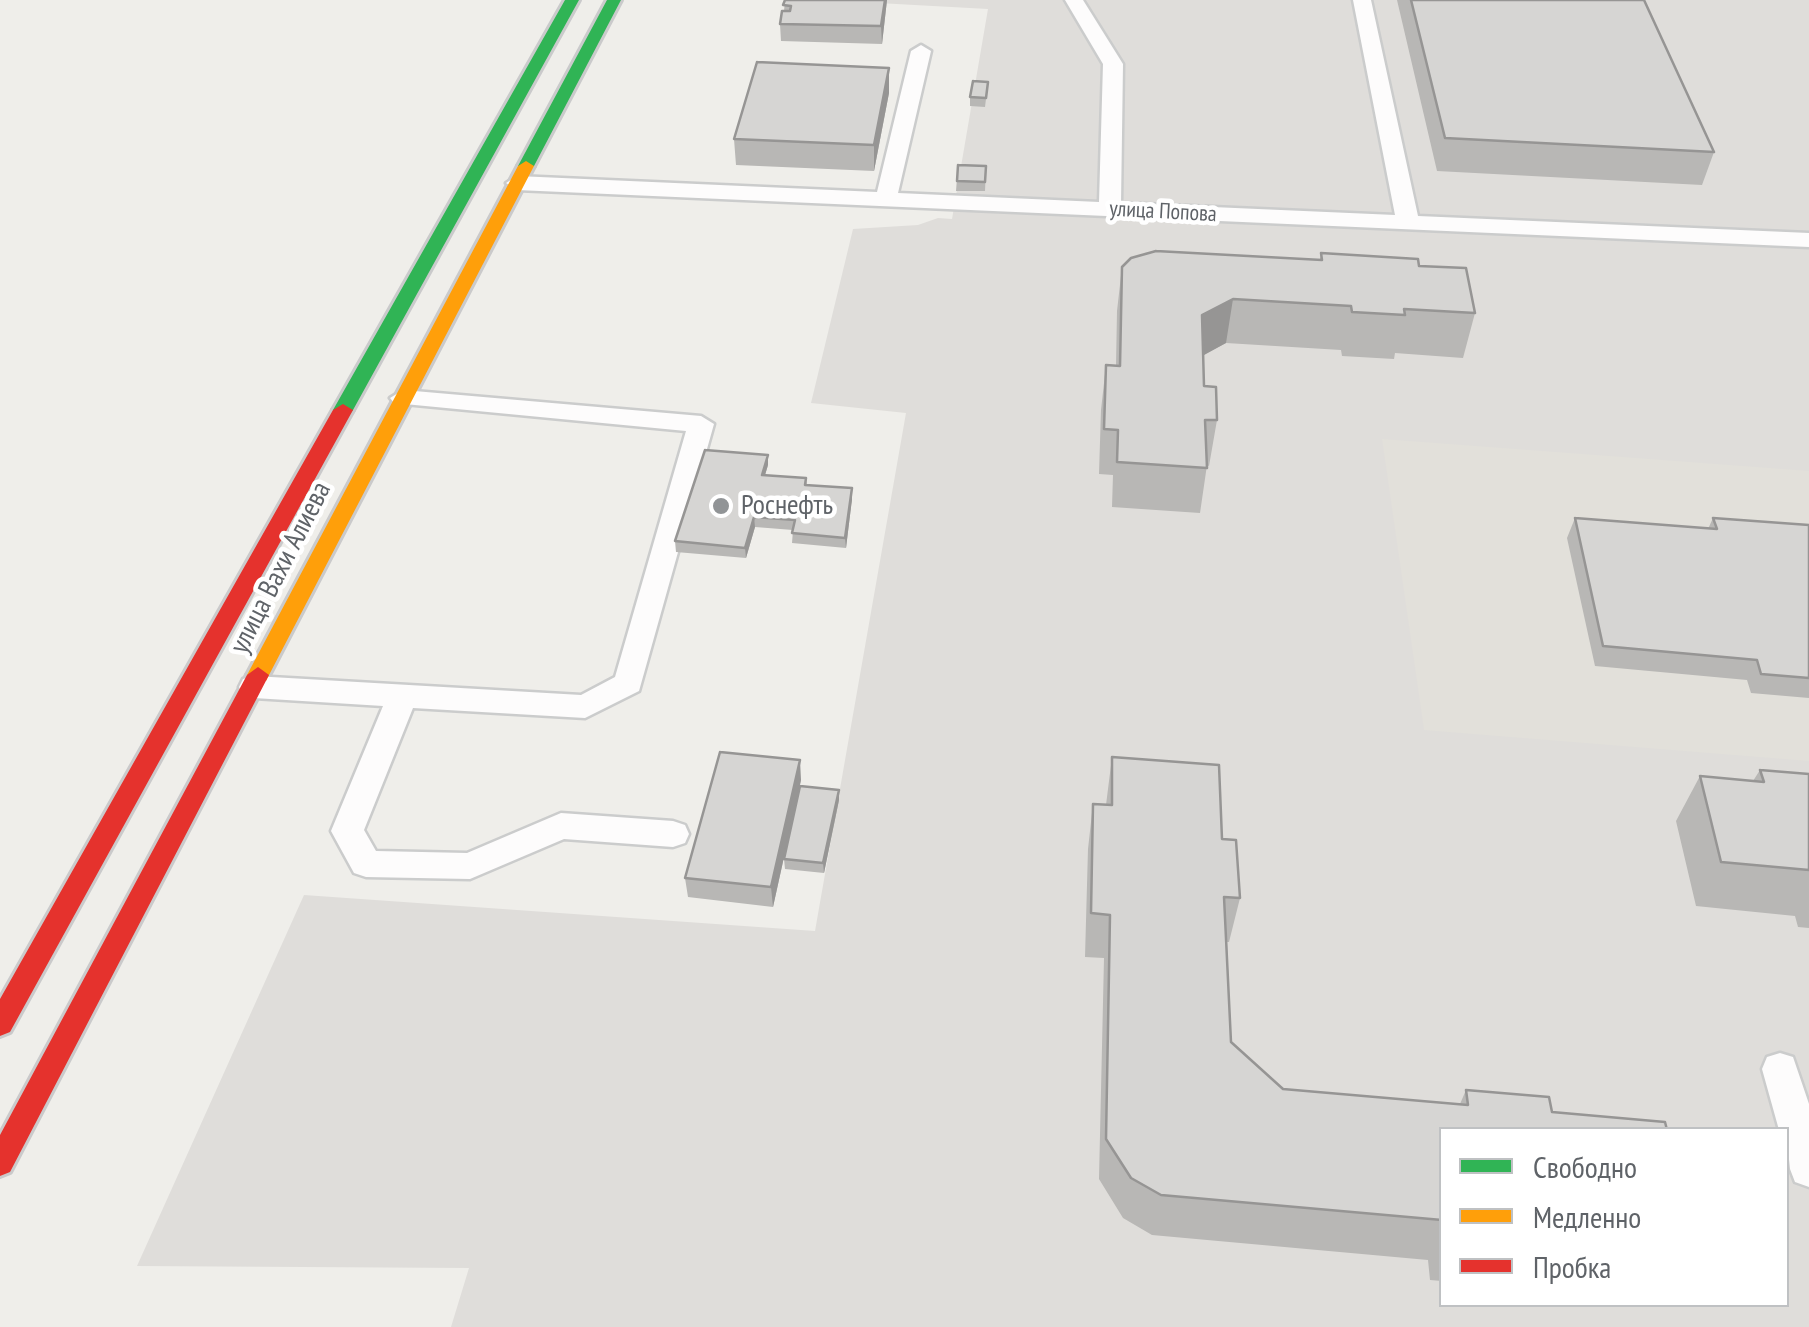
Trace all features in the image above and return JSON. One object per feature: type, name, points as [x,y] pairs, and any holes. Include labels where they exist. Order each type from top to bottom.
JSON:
[{"type":"main road","name":"улица Вахи Алиева","points":[[0,1024],[572,0]]},
{"type":"main road","name":"улица Вахи Алиева","points":[[0,1163],[614,0]]},
{"type":"lane","points":[[1074,0],[1113,64],[1110,209]]},
{"type":"lane","points":[[1362,0],[1408,222]]},
{"type":"lane","points":[[886,199],[921,51]]},
{"type":"lane","name":"улица Попова","points":[[517,183],[1809,240]]},
{"type":"lane","points":[[254,688],[585,707],[628,684],[702,424],[403,398]]},
{"type":"lane","points":[[403,696],[347,830],[366,864],[470,866],[561,826],[674,834]]},
{"type":"lane","points":[[1780,1069],[1809,1169]]},
{"type":"shaded area","points":[[823,0],[1809,0],[1809,1327],[451,1327],[469,1268],[137,1266],[304,895],[815,931],[906,413],[811,403],[853,229],[952,219],[988,9]]},
{"type":"shaded area","points":[[1382,439],[1809,471],[1809,761],[1424,730]]},
{"type":"building","points":[[785,0],[885,0],[881,26],[780,24],[782,11],[790,11],[791,6],[783,5]]},
{"type":"building","points":[[1411,0],[1644,0],[1714,152],[1445,138]]},
{"type":"building","points":[[757,62],[889,68],[874,145],[734,139]]},
{"type":"building","points":[[973,81],[988,82],[986,98],[970,97]]},
{"type":"building","points":[[958,165],[986,166],[985,182],[957,181]]},
{"type":"building","points":[[1156,251],[1322,260],[1321,253],[1418,259],[1419,266],[1466,268],[1475,313],[1404,309],[1405,315],[1352,312],[1351,306],[1233,299],[1202,315],[1204,386],[1216,387],[1217,420],[1205,420],[1207,468],[1117,462],[1118,430],[1104,429],[1106,365],[1120,366],[1122,267],[1131,258]]},
{"type":"building","points":[[705,450],[768,455],[762,475],[806,478],[805,485],[852,488],[845,538],[792,533],[795,520],[754,517],[745,548],[675,541]]},
{"type":"building","points":[[1575,518],[1717,529],[1713,518],[1809,525],[1809,678],[1761,674],[1757,660],[1603,646]]},
{"type":"building","points":[[720,752],[800,760],[771,887],[685,878]]},
{"type":"building","points":[[1112,757],[1219,765],[1222,839],[1236,840],[1240,898],[1224,897],[1231,1042],[1283,1089],[1468,1105],[1466,1090],[1549,1097],[1552,1112],[1665,1122],[1666,1127],[1439,1127],[1439,1220],[1161,1195],[1131,1178],[1106,1139],[1110,915],[1091,913],[1093,804],[1112,805]]},
{"type":"building","points":[[1760,770],[1809,774],[1809,870],[1721,862],[1700,776],[1764,782]]},
{"type":"building","points":[[800,786],[839,790],[823,863],[784,859]]},
{"type":"traffic: fast","points":[[343,410],[572,0]]},
{"type":"traffic: fast","points":[[526,166],[614,0]]},
{"type":"traffic: slow","points":[[258,675],[526,166]]},
{"type":"traffic: jam","points":[[0,1024],[343,410]]},
{"type":"traffic: jam","points":[[0,1163],[258,675]]},
{"type":"place","name":"Роснефть","points":[[721,506]]}]
